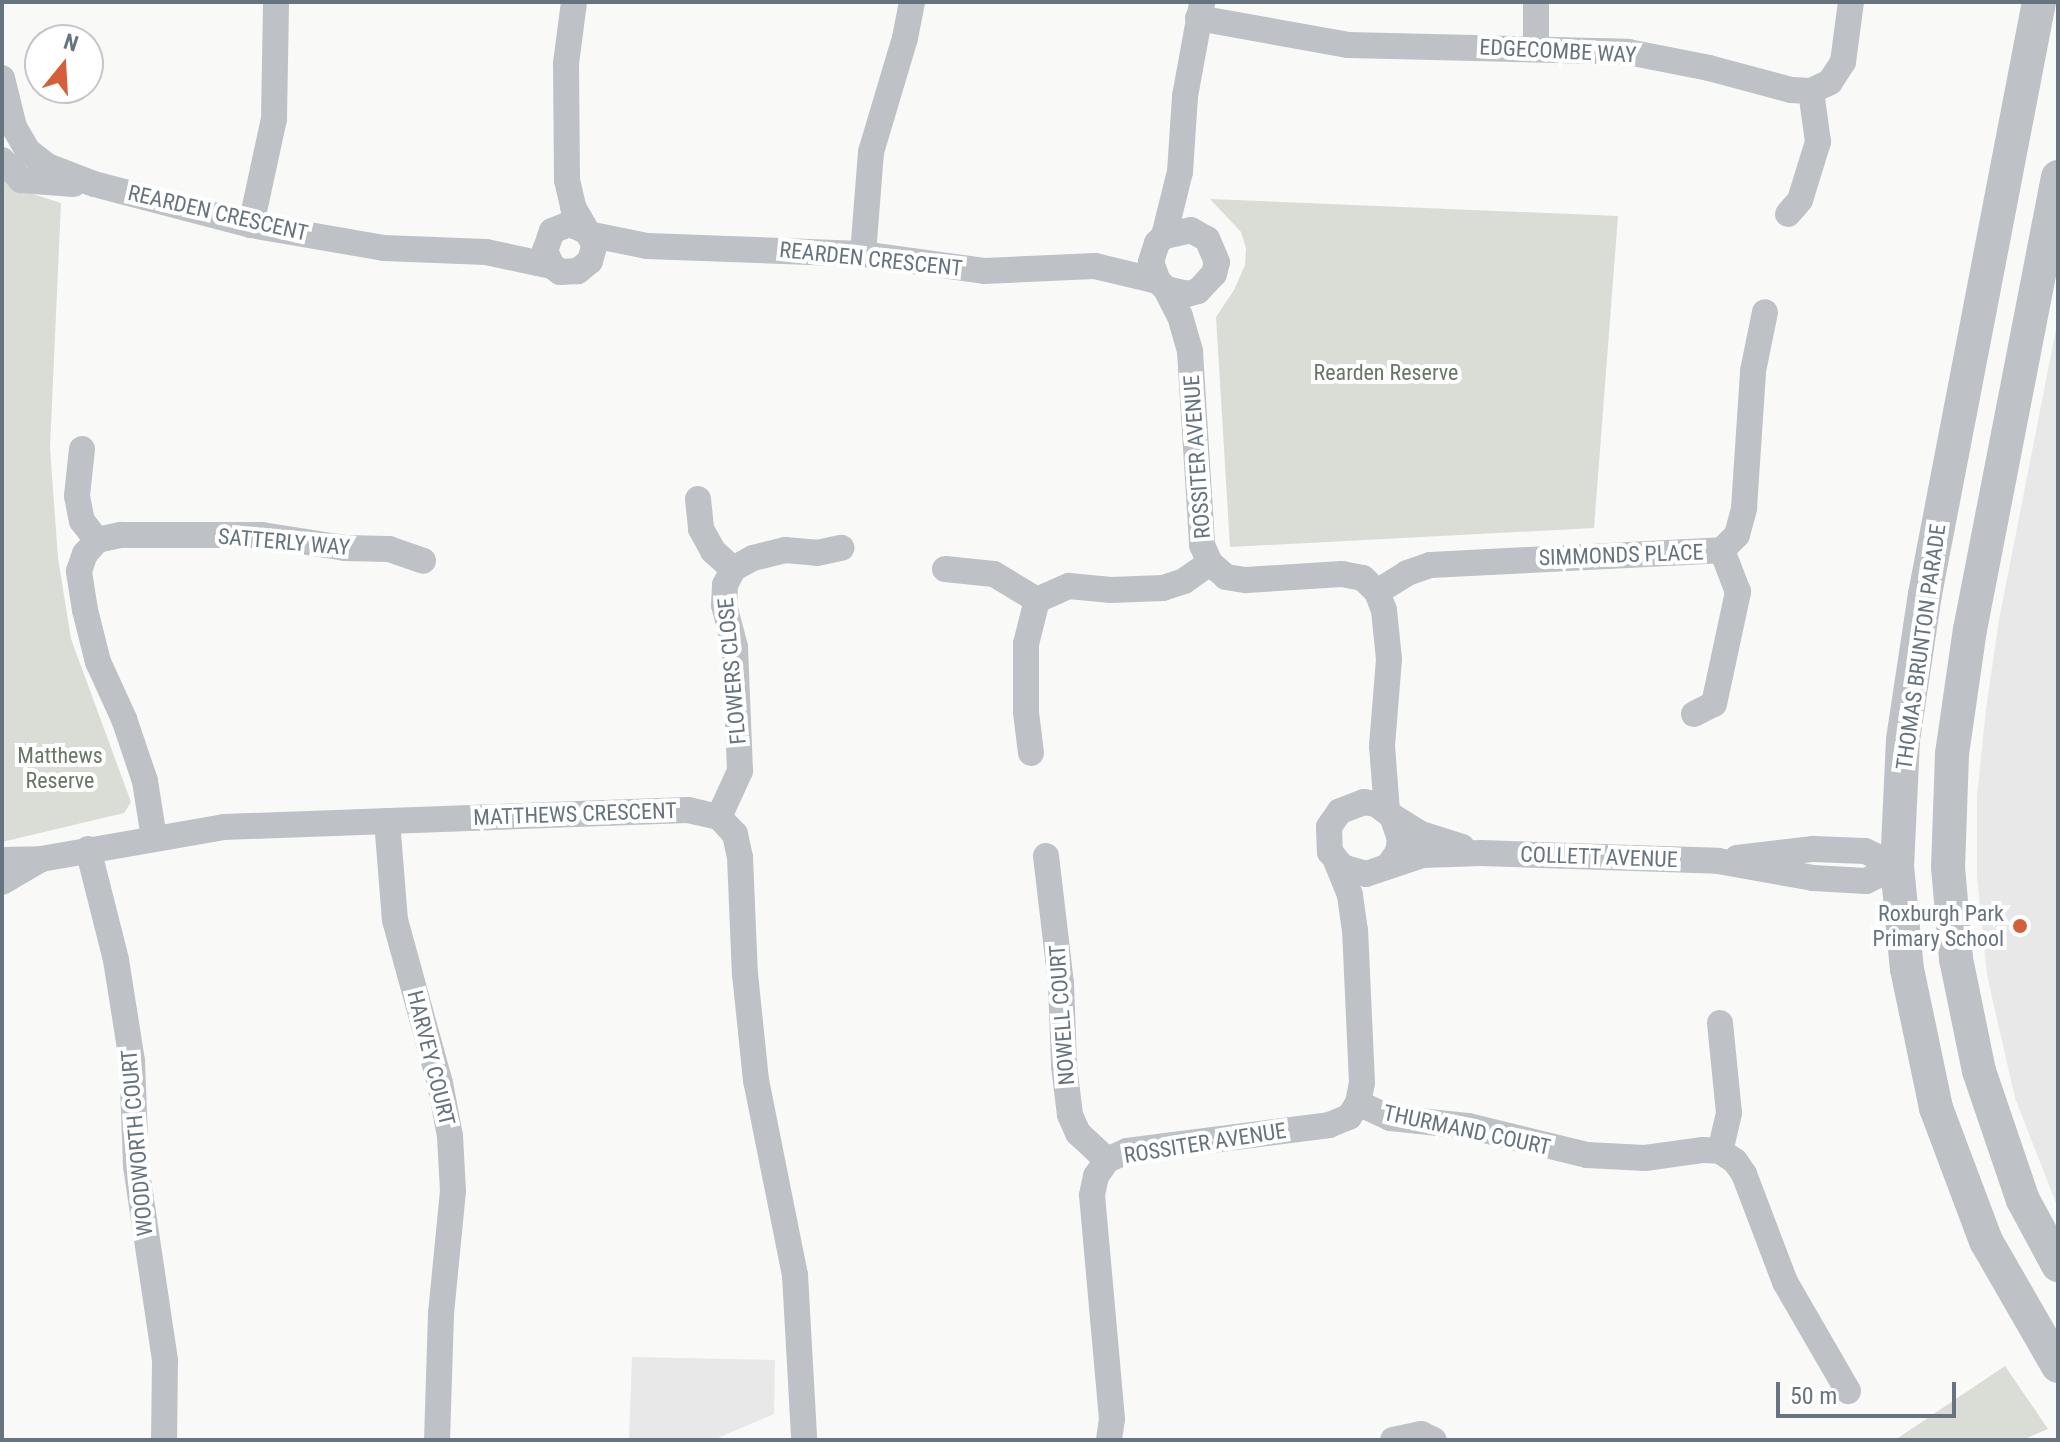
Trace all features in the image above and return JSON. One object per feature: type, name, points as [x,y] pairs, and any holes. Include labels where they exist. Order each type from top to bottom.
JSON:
[{"type":"street","points":[[251,225],[274,119],[276,2]]},
{"type":"street","points":[[567,180],[545,251],[552,266],[569,273],[586,266],[594,247],[573,207],[567,180],[566,64],[574,2]]},
{"type":"street","points":[[863,254],[871,152],[905,38],[912,2]]},
{"type":"street","points":[[1536,2],[1536,47]]},
{"type":"street","points":[[1788,214],[1800,200],[1818,142],[1811,91],[1830,82],[1843,62],[1851,2]]},
{"type":"street","name":"THOMAS BRUNTON PARADE","points":[[2039,2],[1925,594],[1903,740],[1897,866],[1907,969],[1936,1108],[1986,1241],[2053,1358]]},
{"type":"street","points":[[1180,172],[1190,209],[1217,262],[1207,284],[1187,294],[1162,285],[1151,262],[1161,240],[1180,172],[1185,96],[1201,10]]},
{"type":"street","name":"EDGECOMBE WAY","points":[[1201,10],[1348,45],[1536,47],[1628,52],[1709,68],[1791,90],[1811,91]]},
{"type":"street","name":"REARDEN CRESCENT","points":[[3,89],[14,127],[28,151],[47,166],[94,184],[251,225],[384,248],[486,252],[552,266]]},
{"type":"street","name":"REARDEN CRESCENT","points":[[2,160],[21,180],[94,184]]},
{"type":"street","name":"THOMAS BRUNTON PARADE","points":[[2058,177],[1970,629],[1952,754],[1948,867],[1956,959],[1979,1071],[2023,1200],[2058,1265]]},
{"type":"street","points":[[551,233],[569,224],[587,232]]},
{"type":"street","points":[[1161,240],[1191,230],[1207,239]]},
{"type":"street","name":"REARDEN CRESCENT","points":[[587,232],[647,246],[863,254],[984,271],[1095,266],[1162,285]]},
{"type":"street","name":"REARDEN CRESCENT","points":[[486,252],[528,244],[551,233]]},
{"type":"street","name":"REARDEN CRESCENT","points":[[1095,266],[1161,240]]},
{"type":"street","name":"REARDEN CRESCENT","points":[[586,266],[647,246]]},
{"type":"street","name":"ROSSITER AVENUE","points":[[1207,284],[1196,311],[1190,352],[1202,545],[1210,563],[1226,577],[1246,580],[1342,574],[1363,578],[1377,592]]},
{"type":"street","name":"ROSSITER AVENUE","points":[[1162,285],[1180,316],[1190,352]]},
{"type":"street","name":"SIMMONDS PLACE","points":[[1377,592],[1407,573],[1430,565],[1722,550],[1737,535],[1744,508],[1753,371],[1765,312]]},
{"type":"street","points":[[82,449],[77,496],[82,521],[97,540],[85,554],[79,571],[85,610],[98,662],[124,719],[145,781],[154,838]]},
{"type":"street","name":"FLOWERS CLOSE","points":[[698,499],[701,529],[713,551],[733,569]]},
{"type":"street","name":"SATTERLY WAY","points":[[97,540],[121,535],[262,535],[345,548],[389,549],[423,561]]},
{"type":"street","name":"FLOWERS CLOSE","points":[[719,817],[740,771],[735,647],[724,605],[725,585],[733,569],[753,558],[785,550],[817,553],[841,548]]},
{"type":"street","points":[[1694,714],[1714,704],[1738,592],[1722,550]]},
{"type":"street","points":[[1037,600],[1069,586],[1111,590],[1163,588],[1184,581],[1210,563]]},
{"type":"street","points":[[945,569],[994,574],[1037,600]]},
{"type":"street","points":[[1355,931],[1367,896],[1398,852],[1400,839],[1390,813],[1382,746],[1389,659],[1384,610],[1377,592]]},
{"type":"street","points":[[1031,753],[1026,712],[1026,644],[1037,600]]},
{"type":"street","points":[[1358,1103],[1362,1083],[1355,931],[1350,895],[1328,839],[1329,827],[1364,784],[1382,746]]},
{"type":"street","points":[[1340,811],[1364,802],[1390,813]]},
{"type":"street","name":"MATTHEWS CRESCENT","points":[[2,860],[41,859],[224,827],[688,810],[719,817]]},
{"type":"street","name":"COLLETT AVENUE","points":[[1390,813],[1421,834],[1481,853]]},
{"type":"street","points":[[719,817],[735,834],[740,857],[745,974],[756,1080],[795,1275],[807,1439]]},
{"type":"street","points":[[1865,851],[1899,820]]},
{"type":"street","name":"HARVEY COURT","points":[[387,821],[395,920],[440,1083],[450,1136],[453,1191],[441,1314],[437,1440]]},
{"type":"street","name":"WOODWORTH COURT","points":[[88,849],[116,960],[132,1061],[137,1182],[165,1361],[164,1440]]},
{"type":"street","name":"COLLETT AVENUE","points":[[1718,861],[1813,849],[1865,851],[1897,866],[1948,867]]},
{"type":"street","name":"COLLETT AVENUE","points":[[1386,867],[1422,855],[1481,853],[1718,861],[1813,878],[1866,881],[1897,866]]},
{"type":"street","name":"NOWELL COURT","points":[[1046,856],[1061,983],[1064,1066],[1070,1115],[1078,1133],[1107,1160]]},
{"type":"street","name":"MATTHEWS CRESCENT","points":[[2,882],[41,859]]},
{"type":"street","points":[[1337,862],[1353,873],[1366,874],[1386,867]]},
{"type":"street","points":[[1866,881],[1901,907]]},
{"type":"street","points":[[1720,1023],[1729,1113],[1720,1151],[1735,1161],[1744,1174],[1785,1282],[1848,1391]]},
{"type":"street","name":"ROSSITER AVENUE","points":[[1109,1440],[1112,1419],[1092,1195],[1096,1176],[1107,1160],[1127,1151],[1329,1125],[1349,1117],[1358,1103]]},
{"type":"street","name":"THURMAND COURT","points":[[1358,1103],[1390,1118],[1468,1126],[1587,1155],[1645,1158],[1703,1150],[1720,1151]]},
{"type":"street","points":[[1393,1440],[1421,1434],[1434,1440]]},
{"type":"shaded area","name":"Roxburgh Park Primary School","points":[[2058,319],[2058,1208],[2015,1098],[1987,975],[1977,877],[1977,796],[1999,620]]},
{"type":"shaded area","points":[[632,1357],[775,1360],[774,1414],[713,1440],[629,1440]]},
{"type":"green space","name":"Matthews Reserve","points":[[2,179],[14,188],[61,203],[50,448],[58,558],[71,639],[131,802],[124,813],[2,842]]},
{"type":"green space","name":"Rearden Reserve","points":[[1210,199],[1618,216],[1594,528],[1230,547],[1216,317],[1234,290],[1245,265],[1246,248],[1241,232]]},
{"type":"green space","points":[[2005,1366],[2048,1429],[2022,1440],[1895,1440]]},
{"type":"place","name":"Roxburgh Park Primary School","points":[[2020,926]]}]
